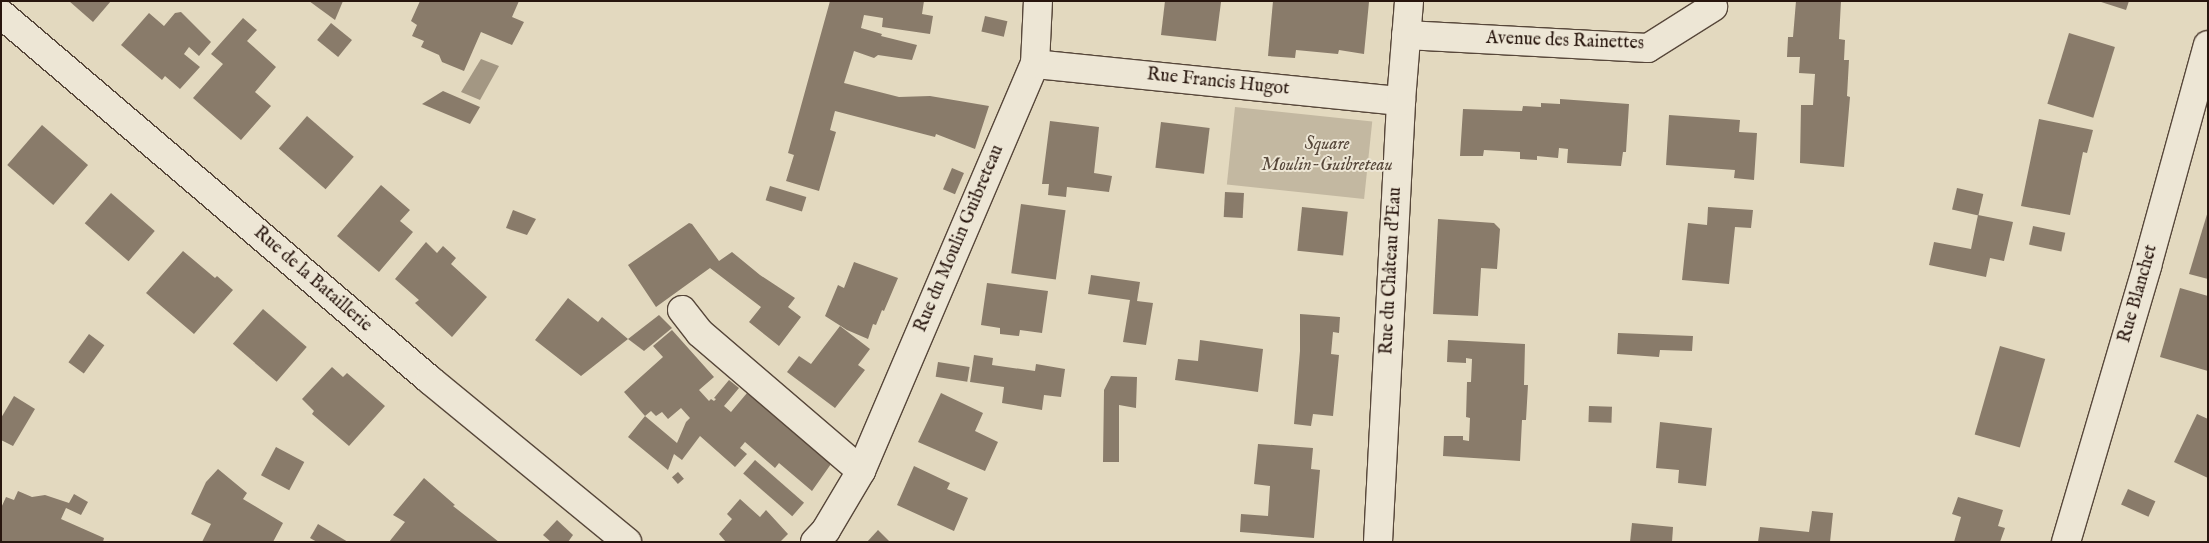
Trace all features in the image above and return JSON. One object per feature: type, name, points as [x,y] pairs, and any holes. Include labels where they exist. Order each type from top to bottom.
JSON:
[{"type":"street","name":"Rue du Moulin Guibreteau","points":[[815,542],[826,530],[861,471],[1035,64],[1038,1]]},
{"type":"street","name":"Rue du Château d'Eau","points":[[1378,542],[1401,101],[1409,1]]},
{"type":"street","name":"Avenue des Rainettes","points":[[1406,35],[1648,48],[1713,7]]},
{"type":"street","name":"Rue de la Bataillerie","points":[[1,14],[430,380],[627,542]]},
{"type":"street","name":"Rue Blanchet","points":[[2066,542],[2148,266],[2208,45]]},
{"type":"street","name":"Rue Francis Hugot","points":[[1035,64],[1401,101]]},
{"type":"street","points":[[682,310],[700,333],[861,471]]},
{"type":"green space","name":"Square Moulin-Guibreteau","points":[[1235,107],[1372,121],[1364,199],[1227,185]]},
{"type":"shaded area","points":[[481,59],[499,66],[480,100],[461,92]]},
{"type":"building","points":[[69,1],[111,1],[93,22]]},
{"type":"building","points":[[309,1],[343,1],[335,20]]},
{"type":"building","points":[[420,1],[519,1],[512,17],[524,22],[512,45],[481,32],[464,71],[442,62],[439,55],[421,47],[424,41],[412,36],[417,25],[411,21]]},
{"type":"building","points":[[830,1],[924,1],[922,14],[933,16],[930,34],[882,27],[883,18],[864,15],[861,28],[882,34],[881,36],[917,45],[912,60],[878,55],[874,58],[854,51],[844,83],[899,97],[930,96],[989,106],[975,149],[936,134],[935,137],[835,111],[830,130],[836,132],[819,191],[786,181],[794,155],[788,153]]},
{"type":"building","points":[[1165,1],[1221,2],[1216,41],[1161,35]]},
{"type":"building","points":[[1273,1],[1369,2],[1364,54],[1339,50],[1338,54],[1296,50],[1295,58],[1268,56]]},
{"type":"building","points":[[1796,1],[1841,1],[1839,39],[1845,40],[1844,60],[1849,60],[1847,96],[1850,97],[1844,167],[1800,163],[1801,105],[1813,105],[1815,74],[1799,73],[1800,57],[1787,57],[1788,37],[1793,37]]},
{"type":"building","points":[[2098,1],[2129,1],[2126,10]]},
{"type":"building","points":[[181,12],[211,42],[199,56],[189,47],[184,54],[200,67],[180,89],[165,76],[162,80],[121,45],[149,13],[164,26],[175,13]]},
{"type":"building","points":[[985,16],[1007,21],[1004,37],[981,32]]},
{"type":"building","points":[[243,18],[257,30],[247,41],[276,67],[255,92],[271,106],[241,140],[193,98],[223,64],[211,54]]},
{"type":"building","points":[[331,23],[352,40],[338,57],[317,40]]},
{"type":"building","points":[[2069,33],[2115,47],[2093,118],[2047,104]]},
{"type":"building","points":[[443,91],[480,107],[470,124],[422,104]]},
{"type":"building","points":[[1560,99],[1629,104],[1626,152],[1623,152],[1621,166],[1567,163],[1568,149],[1559,148],[1558,158],[1537,156],[1537,160],[1520,159],[1520,152],[1484,150],[1483,156],[1460,156],[1463,109],[1522,111],[1523,106],[1541,107],[1541,103],[1560,104]]},
{"type":"building","points":[[1669,115],[1740,120],[1739,132],[1757,133],[1754,180],[1734,178],[1735,170],[1666,165]]},
{"type":"building","points":[[307,116],[354,157],[326,189],[279,148]]},
{"type":"building","points":[[2039,119],[2093,130],[2087,153],[2083,152],[2070,215],[2021,206]]},
{"type":"building","points":[[1050,121],[1099,127],[1094,173],[1112,176],[1109,192],[1067,187],[1066,197],[1048,195],[1049,184],[1042,184]]},
{"type":"building","points":[[1161,122],[1210,128],[1204,174],[1155,168]]},
{"type":"building","points":[[42,125],[88,165],[53,205],[7,165]]},
{"type":"building","points":[[952,168],[964,173],[955,194],[943,189]]},
{"type":"building","points":[[381,185],[410,210],[400,221],[413,232],[379,272],[337,236]]},
{"type":"building","points":[[770,186],[806,197],[802,211],[766,200]]},
{"type":"building","points":[[1957,188],[1983,194],[1978,216],[1952,209]]},
{"type":"building","points":[[1225,192],[1244,193],[1243,218],[1224,217]]},
{"type":"building","points":[[111,193],[155,231],[129,261],[85,223]]},
{"type":"building","points":[[1021,204],[1066,210],[1056,280],[1011,273]]},
{"type":"building","points":[[1302,207],[1348,212],[1343,256],[1297,251]]},
{"type":"building","points":[[1708,207],[1753,210],[1751,228],[1735,227],[1729,284],[1682,280],[1688,223],[1707,225]]},
{"type":"building","points":[[513,210],[536,219],[527,235],[506,228]]},
{"type":"building","points":[[2208,211],[2208,279],[2189,274]]},
{"type":"building","points":[[1978,215],[2013,222],[2004,261],[1990,258],[1986,277],[1929,265],[1934,242],[1971,249]]},
{"type":"building","points":[[1438,219],[1494,223],[1500,229],[1497,269],[1481,268],[1478,316],[1433,314]]},
{"type":"building","points":[[689,223],[692,224],[719,261],[732,252],[760,275],[795,298],[788,307],[801,317],[779,346],[749,322],[761,307],[710,268],[656,307],[628,265]]},
{"type":"building","points":[[2033,226],[2065,233],[2061,251],[2029,245]]},
{"type":"building","points":[[426,242],[437,253],[443,246],[456,258],[451,264],[487,297],[452,337],[415,303],[419,300],[395,279]]},
{"type":"building","points":[[183,251],[215,278],[217,276],[233,290],[194,334],[146,293]]},
{"type":"building","points":[[854,262],[898,278],[884,311],[882,310],[876,325],[873,324],[868,339],[847,330],[825,316],[838,285],[844,288]]},
{"type":"building","points":[[1091,275],[1140,282],[1137,301],[1153,303],[1146,345],[1123,342],[1130,300],[1088,294]]},
{"type":"building","points":[[987,283],[1048,291],[1042,333],[1020,330],[1019,336],[1000,334],[1000,328],[981,325]]},
{"type":"building","points":[[2180,288],[2208,296],[2208,371],[2160,357]]},
{"type":"building","points":[[568,298],[598,322],[602,317],[628,339],[581,376],[535,340]]},
{"type":"building","points":[[263,309],[307,347],[277,382],[233,344]]},
{"type":"building","points":[[1300,314],[1340,317],[1339,333],[1333,332],[1331,354],[1339,355],[1333,416],[1313,414],[1311,426],[1294,424],[1300,351]]},
{"type":"building","points":[[659,315],[672,328],[644,351],[628,339]]},
{"type":"building","points":[[840,326],[870,349],[858,365],[865,370],[835,408],[787,372],[799,356],[811,364]]},
{"type":"building","points":[[672,330],[714,377],[699,390],[709,401],[716,399],[714,398],[729,380],[739,388],[724,406],[731,412],[747,393],[831,464],[812,491],[779,463],[775,468],[745,442],[740,448],[747,454],[735,467],[700,436],[682,460],[674,454],[668,470],[628,437],[645,416],[624,392],[663,357],[653,346]],"holes":[[[681,408],[690,418],[686,422],[677,443],[645,416],[651,411],[656,416],[662,412],[668,419]]]},
{"type":"building","points":[[1618,333],[1693,336],[1692,351],[1660,350],[1659,357],[1617,354]]},
{"type":"building","points":[[89,334],[104,345],[84,373],[68,362]]},
{"type":"building","points":[[1200,340],[1263,349],[1258,392],[1175,380],[1178,359],[1198,361]]},
{"type":"building","points":[[1448,340],[1525,344],[1524,385],[1528,385],[1526,420],[1522,420],[1520,461],[1443,456],[1444,436],[1463,436],[1463,440],[1469,441],[1470,418],[1466,417],[1467,382],[1471,382],[1472,359],[1466,358],[1466,363],[1447,362]]},
{"type":"building","points":[[2000,346],[2045,359],[2020,447],[1975,434]]},
{"type":"building","points":[[974,355],[993,358],[992,365],[1035,371],[1036,364],[1065,369],[1061,397],[1044,395],[1042,410],[1002,403],[1004,387],[970,382]]},
{"type":"building","points":[[938,362],[970,367],[967,382],[936,377]]},
{"type":"building","points":[[332,367],[343,377],[347,373],[385,406],[349,446],[312,414],[314,411],[302,399]]},
{"type":"building","points":[[1111,376],[1137,377],[1136,408],[1119,405],[1119,462],[1103,462],[1104,390]]},
{"type":"building","points":[[941,393],[983,413],[975,431],[998,442],[985,471],[918,442]]},
{"type":"building","points":[[14,396],[35,409],[13,446],[1,440],[1,418]]},
{"type":"building","points":[[1589,406],[1612,407],[1611,423],[1588,422]]},
{"type":"building","points":[[2197,414],[2208,419],[2208,478],[2174,462]]},
{"type":"building","points":[[1660,422],[1712,428],[1706,486],[1678,483],[1679,470],[1656,468]]},
{"type":"building","points":[[1258,444],[1313,448],[1311,469],[1320,470],[1314,538],[1240,532],[1241,514],[1268,516],[1270,486],[1254,484]]},
{"type":"building","points":[[276,447],[304,462],[289,490],[261,475]]},
{"type":"building","points":[[755,460],[804,503],[792,516],[743,474]]},
{"type":"building","points":[[914,466],[950,483],[947,489],[968,498],[954,531],[897,505]]},
{"type":"building","points":[[218,469],[247,493],[243,499],[283,523],[273,542],[202,542],[211,524],[191,514],[206,482]]},
{"type":"building","points":[[678,472],[684,479],[678,484],[672,477]]},
{"type":"building","points":[[424,478],[455,505],[453,506],[499,542],[389,542],[405,522],[393,515]]},
{"type":"building","points":[[2128,489],[2155,501],[2148,517],[2121,505]]},
{"type":"building","points":[[18,491],[32,497],[45,495],[69,503],[74,494],[88,502],[81,515],[66,508],[61,519],[104,538],[103,542],[1,542],[1,508],[6,497],[14,500]]},
{"type":"building","points":[[1958,497],[2003,510],[1998,526],[2005,528],[2000,542],[1954,542],[1961,517],[1952,514]]},
{"type":"building","points":[[740,499],[760,517],[766,510],[788,534],[780,542],[726,542],[719,534],[732,519],[727,514]]},
{"type":"building","points":[[1812,511],[1833,513],[1830,542],[1758,542],[1760,527],[1809,532]]},
{"type":"building","points":[[557,520],[573,535],[568,542],[551,542],[543,535]]},
{"type":"building","points":[[1632,523],[1673,527],[1672,542],[1630,542]]},
{"type":"building","points":[[318,524],[348,542],[317,542],[310,538]]},
{"type":"building","points":[[878,530],[890,542],[867,542]]}]
